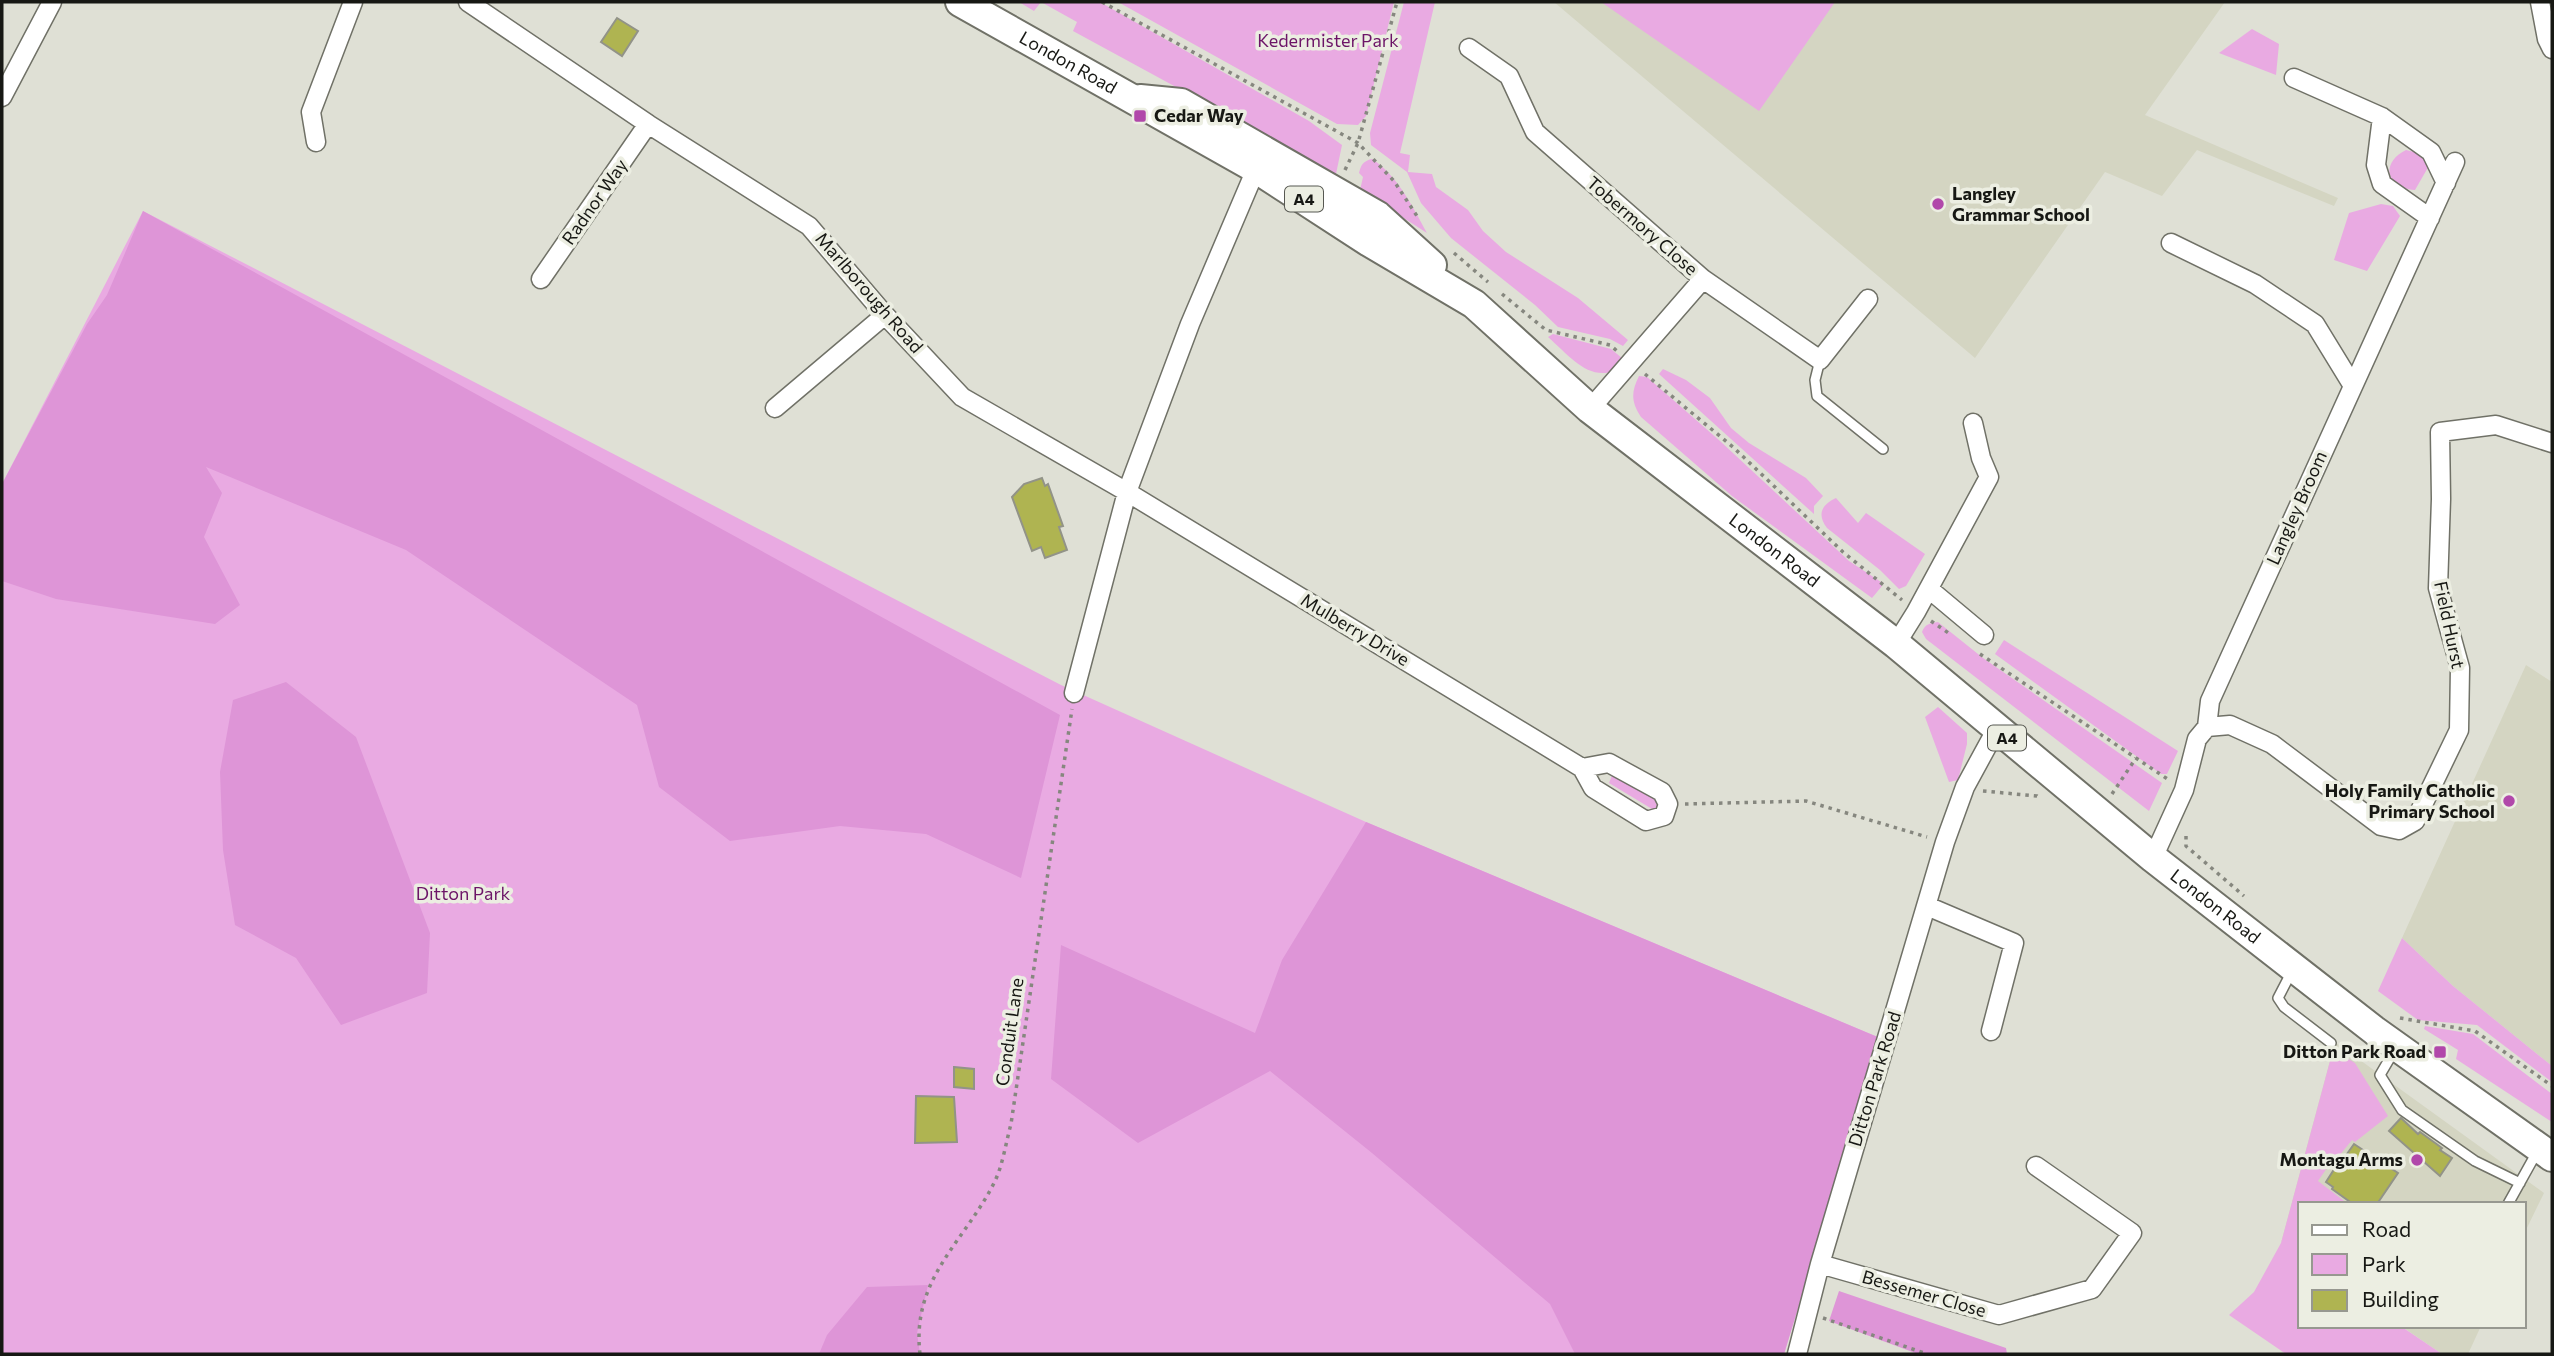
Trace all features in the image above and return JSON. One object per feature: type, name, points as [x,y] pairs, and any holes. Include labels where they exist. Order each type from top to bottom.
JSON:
[{"type":"main road","name":"London Road","points":[[960,2],[1131,98],[1181,103],[1260,160],[1378,216],[1590,409],[1896,645],[2153,858],[2397,1046],[2546,1152]]},
{"type":"street","points":[[2,97],[52,2]]},
{"type":"street","points":[[316,142],[311,112],[353,2]]},
{"type":"street","name":"Marlborough Road","points":[[468,2],[648,124],[809,226],[884,315],[962,397],[1127,492]]},
{"type":"street","points":[[2540,2],[2547,39],[2552,49]]},
{"type":"street","name":"Tobermory Close","points":[[1469,48],[1509,76],[1535,132],[1703,279],[1590,409]]},
{"type":"street","points":[[2294,78],[2382,117],[2431,152],[2445,183]]},
{"type":"street","points":[[2382,117],[2376,165],[2382,184],[2430,218]]},
{"type":"street","name":"Radnor Way","points":[[541,279],[648,124]]},
{"type":"street","points":[[1074,693],[1127,492],[1187,333],[1260,160]]},
{"type":"street","name":"Langley Broom","points":[[2153,858],[2184,790],[2197,739],[2207,727],[2210,701],[2455,162]]},
{"type":"street","points":[[2171,243],[2255,284],[2315,324],[2353,386]]},
{"type":"street","points":[[1703,279],[1820,360],[1868,299]]},
{"type":"street","points":[[775,408],[884,315]]},
{"type":"street","points":[[1896,645],[1989,477],[1981,458],[1973,423]]},
{"type":"street","name":"Field Hurst","points":[[2207,727],[2230,725],[2272,744],[2381,826],[2399,830],[2415,821],[2459,730],[2460,668],[2438,588],[2440,432],[2496,425],[2552,443]]},
{"type":"street","name":"Mulberry Drive","points":[[1127,492],[1582,768],[1593,788],[1646,821],[1664,816],[1668,804]]},
{"type":"street","points":[[1929,589],[1984,635]]},
{"type":"street","name":"Ditton Park Road","points":[[1797,1354],[1820,1264],[1945,842],[1965,787],[1996,730]]},
{"type":"street","points":[[1582,768],[1609,763],[1662,792],[1668,804]]},
{"type":"street","points":[[1927,906],[2014,943],[1991,1031]]},
{"type":"street","name":"Bessemer Close","points":[[1820,1264],[1999,1315],[2092,1289],[2132,1233],[2036,1166]]},
{"type":"lane","points":[[1820,360],[1815,380],[1817,396],[1883,449]]},
{"type":"lane","points":[[2294,967],[2278,998],[2284,1007],[2331,1044]]},
{"type":"lane","points":[[2397,1046],[2380,1075],[2402,1110],[2475,1161],[2520,1184]]},
{"type":"lane","points":[[2509,1202],[2546,1152]]},
{"type":"path","points":[[1102,2],[1358,143]]},
{"type":"path","points":[[1341,178],[1358,143],[1397,2]]},
{"type":"path","name":"Conduit Lane","points":[[920,1354],[917,1333],[928,1285],[996,1180],[1011,1124],[1074,693]]},
{"type":"path","points":[[1978,791],[2036,796],[2047,803]]},
{"type":"path","points":[[1668,804],[1806,801],[1945,842]]},
{"type":"path","points":[[1820,1317],[1927,1354]]},
{"type":"shaded area","name":"Langley Grammar School","points":[[1554,2],[2225,2],[2145,115],[2338,198],[2334,206],[2197,150],[2162,196],[2105,172],[1975,358]]},
{"type":"shaded area","points":[[143,211],[1060,715],[1021,878],[926,834],[840,826],[730,841],[659,787],[637,705],[406,550],[206,467],[222,493],[204,537],[240,605],[215,624],[56,599],[2,581],[2,484],[87,324],[107,295]]},
{"type":"shaded area","name":"Holy Family Catholic Primary School","points":[[2526,665],[2552,682],[2552,1066],[2453,986],[2402,938]]},
{"type":"shaded area","points":[[286,682],[356,737],[430,933],[427,993],[341,1025],[296,958],[235,925],[223,850],[220,772],[233,700]]},
{"type":"shaded area","points":[[1366,822],[1880,1038],[1784,1354],[1575,1354],[1550,1304],[1372,1153],[1270,1071],[1138,1143],[1051,1079],[1061,945],[1255,1033],[1282,960]]},
{"type":"shaded area","points":[[2335,1042],[2544,1193],[2526,1230],[2526,1202],[2298,1202],[2298,1208],[2281,1243]]},
{"type":"shaded area","points":[[928,1285],[917,1333],[920,1354],[819,1354],[827,1335],[867,1287]]},
{"type":"shaded area","points":[[1839,1291],[2006,1348],[2007,1354],[1918,1354],[1829,1321]]},
{"type":"shaded area","points":[[2404,1328],[2480,1328],[2468,1354],[2442,1354]]},
{"type":"green space","points":[[1019,2],[1041,2],[1034,11]]},
{"type":"green space","points":[[1041,2],[1100,2],[1309,121],[1342,145],[1336,174],[1073,31],[1077,22]]},
{"type":"green space","name":"Kedermister Park","points":[[1118,2],[1394,2],[1366,116],[1358,125],[1337,124]]},
{"type":"green space","points":[[1404,2],[1435,2],[1400,153],[1410,155],[1408,172],[1432,174],[1436,187],[1468,210],[1483,231],[1506,252],[1578,298],[1628,340],[1623,346],[1610,339],[1558,327],[1535,305],[1451,238],[1421,203],[1407,172],[1371,145],[1370,133]]},
{"type":"green space","points":[[1601,2],[1835,2],[1759,111]]},
{"type":"green space","points":[[2252,29],[2279,44],[2276,75],[2219,53]]},
{"type":"green space","points":[[2406,150],[2434,157],[2415,190],[2398,185],[2390,174],[2392,161]]},
{"type":"green space","points":[[1372,159],[1397,183],[1427,233],[1360,190],[1363,177],[1359,173],[1364,162]]},
{"type":"green space","points":[[2381,204],[2393,206],[2400,216],[2367,271],[2334,260],[2349,213]]},
{"type":"green space","name":"Ditton Park","points":[[143,211],[1061,685],[1366,822],[1880,1038],[1784,1354],[2,1354],[2,484]]},
{"type":"green space","points":[[1553,334],[1611,349],[1628,363],[1605,373],[1594,372],[1575,362],[1548,337]]},
{"type":"green space","points":[[1663,369],[1686,380],[1710,398],[1731,428],[1749,443],[1806,478],[1823,496],[1814,506],[1814,514],[1659,374]]},
{"type":"green space","points":[[1639,376],[1647,377],[1720,441],[1849,561],[1881,582],[1882,586],[1872,598],[1732,496],[1641,417],[1633,397]]},
{"type":"green space","points":[[1836,498],[1858,523],[1866,513],[1925,554],[1906,586],[1899,589],[1880,570],[1827,528],[1822,519],[1822,511]]},
{"type":"green space","points":[[1938,622],[1983,658],[2162,783],[2149,811],[1926,639],[1922,632],[1925,627]]},
{"type":"green space","points":[[2004,640],[2178,751],[2167,774],[2161,774],[1995,654]]},
{"type":"green space","points":[[1938,707],[1967,733],[1958,780],[1949,782],[1925,717]]},
{"type":"green space","points":[[1613,773],[1662,802],[1657,812],[1609,783]]},
{"type":"green space","points":[[2402,938],[2453,986],[2552,1066],[2552,1082],[2477,1025],[2418,1020],[2378,991]]},
{"type":"green space","points":[[2425,1026],[2473,1034],[2552,1094],[2552,1122],[2456,1059],[2458,1050],[2424,1029]]},
{"type":"green space","points":[[2333,1050],[2355,1063],[2388,1116],[2355,1142],[2352,1140],[2339,1156],[2336,1155],[2318,1181],[2345,1202],[2298,1202],[2298,1328],[2405,1328],[2442,1354],[2286,1354],[2229,1315],[2254,1292],[2281,1243]]},
{"type":"building","points":[[617,18],[638,31],[622,56],[601,42]]},
{"type":"building","points":[[1042,478],[1045,486],[1048,484],[1063,526],[1059,527],[1067,550],[1045,558],[1041,547],[1032,551],[1012,497],[1024,484]]},
{"type":"building","points":[[954,1067],[974,1069],[974,1089],[954,1087]]},
{"type":"building","points":[[916,1096],[954,1097],[957,1142],[915,1143]]},
{"type":"building","points":[[2401,1118],[2452,1158],[2440,1176],[2389,1131]]},
{"type":"building","points":[[2354,1144],[2398,1173],[2378,1202],[2350,1202],[2326,1182],[2340,1160],[2342,1161]]},
{"type":"place","name":"Cedar Way","points":[[1140,116]]},
{"type":"place","name":"Langley Grammar School","points":[[1938,204]]},
{"type":"place","name":"Holy Family Catholic Primary School","points":[[2509,801]]},
{"type":"place","name":"Ditton Park Road","points":[[2440,1052]]},
{"type":"place","name":"Montagu Arms","points":[[2417,1160]]}]
